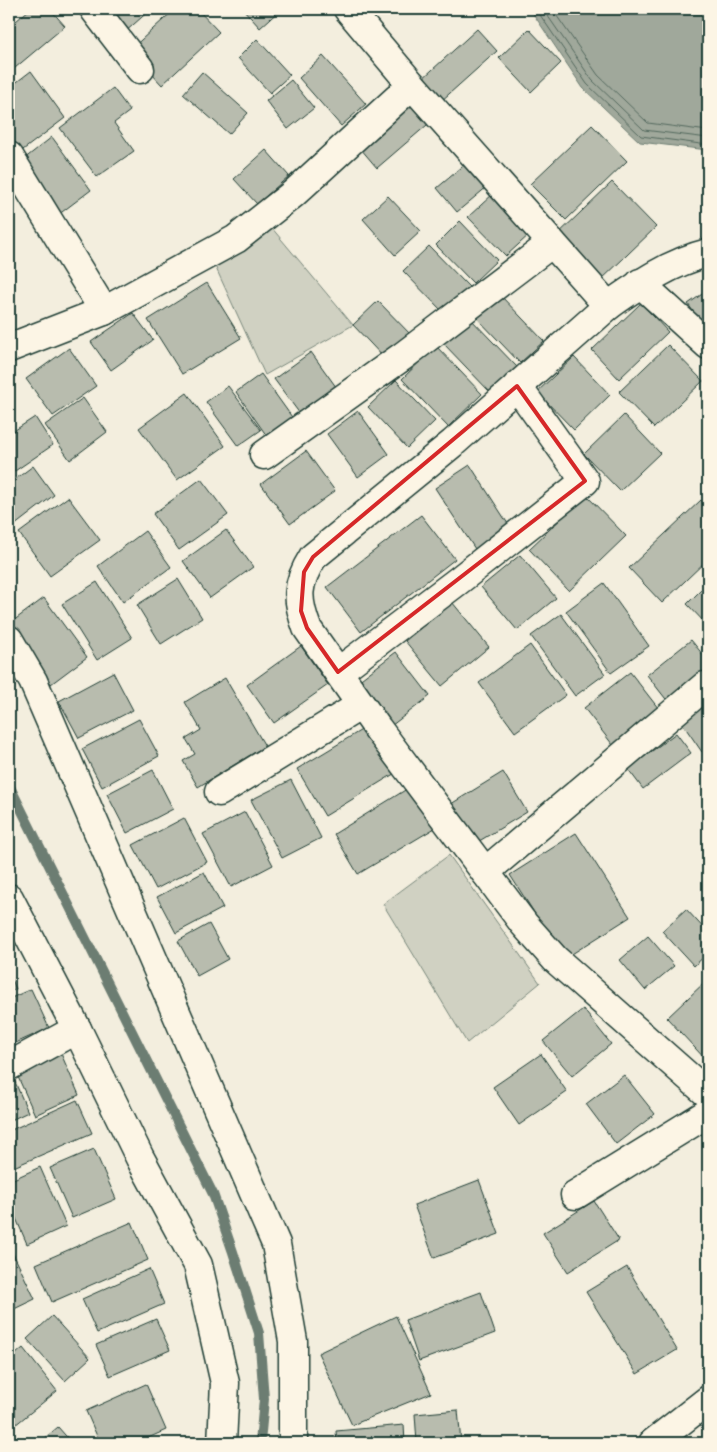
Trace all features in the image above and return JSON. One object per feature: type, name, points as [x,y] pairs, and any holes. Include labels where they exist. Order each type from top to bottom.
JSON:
[{"type":"street","points":[[94,9],[140,70]]},
{"type":"street","points":[[348,9],[412,85],[608,306]]},
{"type":"street","points":[[9,348],[104,311],[236,239],[292,194],[412,85]]},
{"type":"street","points":[[9,156],[104,311]]},
{"type":"street","points":[[264,455],[403,356],[552,243]]},
{"type":"street","points":[[708,253],[692,257],[640,283],[608,306],[453,443],[313,557],[304,572],[299,596],[306,628],[524,924],[555,959],[708,1094]]},
{"type":"street","points":[[640,283],[708,345]]},
{"type":"street","points":[[338,672],[585,481],[517,386]]},
{"type":"street","points":[[9,640],[33,681],[276,1244],[293,1341],[292,1443]]},
{"type":"street","points":[[484,872],[706,686]]},
{"type":"street","points":[[219,792],[361,705]]},
{"type":"street","points":[[9,898],[140,1158],[198,1265],[225,1383],[222,1443]]},
{"type":"street","points":[[9,1066],[76,1029]]},
{"type":"street","points":[[575,1195],[708,1113]]},
{"type":"street","points":[[653,1443],[708,1400]]},
{"type":"highlighted area","points":[[517,386],[585,481],[338,672],[307,628],[301,611],[304,572],[313,557]]},
{"type":"shaded area","points":[[271,227],[353,325],[265,375],[215,266]]},
{"type":"shaded area","points":[[449,855],[540,983],[467,1043],[383,904]]},
{"type":"water","points":[[530,9],[708,9],[708,150],[640,142],[583,88]]},
{"type":"building","points":[[30,9],[50,9],[65,26],[9,73],[9,27]]},
{"type":"building","points":[[102,9],[151,9],[124,33]]},
{"type":"building","points":[[175,9],[197,9],[219,32],[162,85],[130,50]]},
{"type":"building","points":[[243,9],[281,9],[260,28]]},
{"type":"building","points":[[477,29],[497,51],[440,102],[421,80]]},
{"type":"building","points":[[529,29],[561,63],[531,92],[499,58]]},
{"type":"building","points":[[257,39],[290,75],[270,93],[238,58]]},
{"type":"building","points":[[323,56],[366,104],[341,126],[299,78]]},
{"type":"building","points":[[31,71],[65,118],[19,153],[9,140],[9,88]]},
{"type":"building","points":[[202,72],[248,113],[229,134],[183,94]]},
{"type":"building","points":[[291,80],[314,108],[288,129],[266,101]]},
{"type":"building","points":[[113,88],[130,111],[114,123],[134,151],[97,177],[60,128]]},
{"type":"building","points":[[411,93],[434,119],[377,168],[355,142]]},
{"type":"building","points":[[592,125],[627,161],[566,220],[530,184]]},
{"type":"building","points":[[52,137],[91,190],[58,215],[19,163]]},
{"type":"building","points":[[266,150],[289,176],[257,204],[234,179]]},
{"type":"building","points":[[468,162],[488,186],[457,212],[437,188]]},
{"type":"building","points":[[612,182],[656,227],[597,284],[553,239]]},
{"type":"building","points":[[9,183],[17,193],[9,201]]},
{"type":"building","points":[[494,193],[531,233],[506,256],[468,217]]},
{"type":"building","points":[[388,196],[421,231],[395,255],[363,219]]},
{"type":"building","points":[[708,205],[708,215],[703,210]]},
{"type":"building","points":[[460,221],[497,260],[473,283],[436,245]]},
{"type":"building","points":[[429,246],[469,287],[443,312],[403,271]]},
{"type":"building","points":[[207,283],[241,338],[182,374],[148,320]]},
{"type":"building","points":[[708,290],[708,333],[688,304]]},
{"type":"building","points":[[500,295],[544,341],[520,363],[477,318]]},
{"type":"building","points":[[378,301],[413,337],[387,361],[353,325]]},
{"type":"building","points":[[641,303],[668,332],[619,379],[592,350]]},
{"type":"building","points":[[133,313],[153,340],[111,370],[91,342]]},
{"type":"building","points":[[469,317],[517,367],[490,392],[443,343]]},
{"type":"building","points":[[668,345],[703,381],[654,428],[619,392]]},
{"type":"building","points":[[436,346],[482,394],[448,427],[402,379]]},
{"type":"building","points":[[69,348],[96,386],[53,416],[26,379]]},
{"type":"building","points":[[311,352],[339,391],[303,418],[274,379]]},
{"type":"building","points":[[574,357],[610,395],[574,430],[537,392]]},
{"type":"building","points":[[261,374],[294,420],[269,439],[236,392]]},
{"type":"building","points":[[396,380],[435,421],[407,448],[368,407]]},
{"type":"building","points":[[228,386],[261,430],[238,446],[206,402]]},
{"type":"building","points":[[187,393],[225,446],[177,480],[139,428]]},
{"type":"building","points":[[83,398],[107,432],[70,460],[45,425]]},
{"type":"building","points":[[358,411],[389,454],[358,477],[327,434]]},
{"type":"building","points":[[624,415],[660,453],[620,491],[584,454]]},
{"type":"building","points":[[35,417],[53,445],[9,475],[9,434]]},
{"type":"building","points":[[306,451],[335,491],[290,524],[261,484]]},
{"type":"building","points":[[470,465],[510,527],[475,549],[435,488]]},
{"type":"building","points":[[33,466],[54,495],[10,529],[9,484]]},
{"type":"building","points":[[201,479],[228,515],[179,550],[153,514]]},
{"type":"building","points":[[586,495],[626,536],[569,591],[529,549]]},
{"type":"building","points":[[68,497],[100,540],[50,576],[19,533]]},
{"type":"building","points":[[701,500],[708,508],[708,559],[662,603],[629,568]]},
{"type":"building","points":[[421,515],[455,559],[361,632],[327,587]]},
{"type":"building","points":[[226,530],[253,567],[210,598],[183,561]]},
{"type":"building","points":[[145,531],[171,567],[123,602],[98,566]]},
{"type":"building","points":[[520,555],[556,598],[517,630],[481,587]]},
{"type":"building","points":[[178,579],[202,618],[161,644],[137,605]]},
{"type":"building","points":[[97,582],[132,638],[97,660],[62,604]]},
{"type":"building","points":[[604,583],[649,646],[611,673],[566,611]]},
{"type":"building","points":[[708,583],[708,626],[687,604]]},
{"type":"building","points":[[44,598],[87,657],[51,684],[9,624]]},
{"type":"building","points":[[452,602],[489,647],[442,686],[405,641]]},
{"type":"building","points":[[561,614],[605,674],[575,696],[531,636]]},
{"type":"building","points":[[691,640],[708,661],[708,672],[669,703],[647,675]]},
{"type":"building","points":[[530,645],[566,695],[515,732],[479,683]]},
{"type":"building","points":[[301,646],[328,685],[274,723],[247,685]]},
{"type":"building","points":[[396,652],[430,696],[387,729],[353,685]]},
{"type":"building","points":[[113,672],[133,710],[79,738],[59,701]]},
{"type":"building","points":[[630,672],[662,713],[616,749],[584,708]]},
{"type":"building","points":[[225,678],[265,746],[198,787],[183,761],[195,754],[186,739],[201,730],[185,702]]},
{"type":"building","points":[[708,699],[708,747],[702,752],[680,720]]},
{"type":"building","points":[[139,719],[159,756],[102,787],[82,749]]},
{"type":"building","points":[[368,726],[397,772],[325,816],[297,769]]},
{"type":"building","points":[[676,733],[691,753],[643,789],[628,769]]},
{"type":"building","points":[[153,770],[173,809],[127,833],[107,794]]},
{"type":"building","points":[[503,772],[527,812],[476,843],[451,804]]},
{"type":"building","points":[[291,780],[321,838],[282,858],[251,800]]},
{"type":"building","points":[[415,784],[440,825],[358,874],[334,834]]},
{"type":"building","points":[[245,812],[273,865],[231,887],[203,834]]},
{"type":"building","points":[[184,818],[207,862],[156,889],[133,845]]},
{"type":"building","points":[[576,833],[630,917],[564,959],[510,875]]},
{"type":"building","points":[[204,872],[223,908],[176,933],[157,897]]},
{"type":"building","points":[[686,909],[708,933],[708,953],[694,966],[662,931]]},
{"type":"building","points":[[209,924],[228,959],[197,976],[178,941]]},
{"type":"building","points":[[648,936],[674,966],[645,990],[620,960]]},
{"type":"building","points":[[9,972],[16,989],[9,992]]},
{"type":"building","points":[[708,981],[708,1062],[667,1018]]},
{"type":"building","points":[[31,989],[49,1028],[9,1046],[9,999]]},
{"type":"building","points":[[583,1009],[611,1044],[572,1076],[543,1041]]},
{"type":"building","points":[[59,1049],[79,1095],[35,1115],[14,1068]]},
{"type":"building","points":[[541,1054],[567,1092],[519,1125],[493,1087]]},
{"type":"building","points":[[12,1075],[28,1112],[9,1121],[9,1076]]},
{"type":"building","points":[[624,1075],[655,1114],[616,1144],[586,1104]]},
{"type":"building","points":[[77,1100],[92,1133],[9,1169],[9,1131]]},
{"type":"building","points":[[94,1149],[116,1199],[72,1218],[50,1168]]},
{"type":"building","points":[[40,1167],[66,1226],[27,1244],[9,1202],[9,1181]]},
{"type":"building","points":[[479,1180],[499,1234],[434,1258],[414,1205]]},
{"type":"building","points":[[594,1201],[619,1240],[568,1272],[543,1233]]},
{"type":"building","points":[[132,1222],[148,1260],[52,1302],[36,1264]]},
{"type":"building","points":[[9,1245],[35,1299],[10,1311],[9,1308]]},
{"type":"building","points":[[627,1267],[677,1350],[637,1374],[586,1292]]},
{"type":"building","points":[[149,1269],[164,1304],[97,1333],[82,1299]]},
{"type":"building","points":[[481,1292],[495,1333],[419,1361],[405,1320]]},
{"type":"building","points":[[52,1316],[90,1358],[65,1381],[27,1339]]},
{"type":"building","points":[[396,1316],[431,1393],[352,1425],[318,1353]]},
{"type":"building","points":[[156,1319],[170,1350],[110,1376],[96,1345]]},
{"type":"building","points":[[23,1348],[57,1391],[9,1430],[9,1360]]},
{"type":"building","points":[[146,1384],[166,1430],[137,1443],[100,1443],[86,1411]]},
{"type":"building","points":[[458,1410],[461,1443],[417,1443],[415,1414]]},
{"type":"building","points":[[404,1425],[405,1443],[337,1443],[336,1431]]},
{"type":"building","points":[[58,1427],[72,1443],[39,1443]]},
{"type":"waterway","points":[[9,785],[213,1194],[259,1333],[264,1399],[260,1443]]}]
